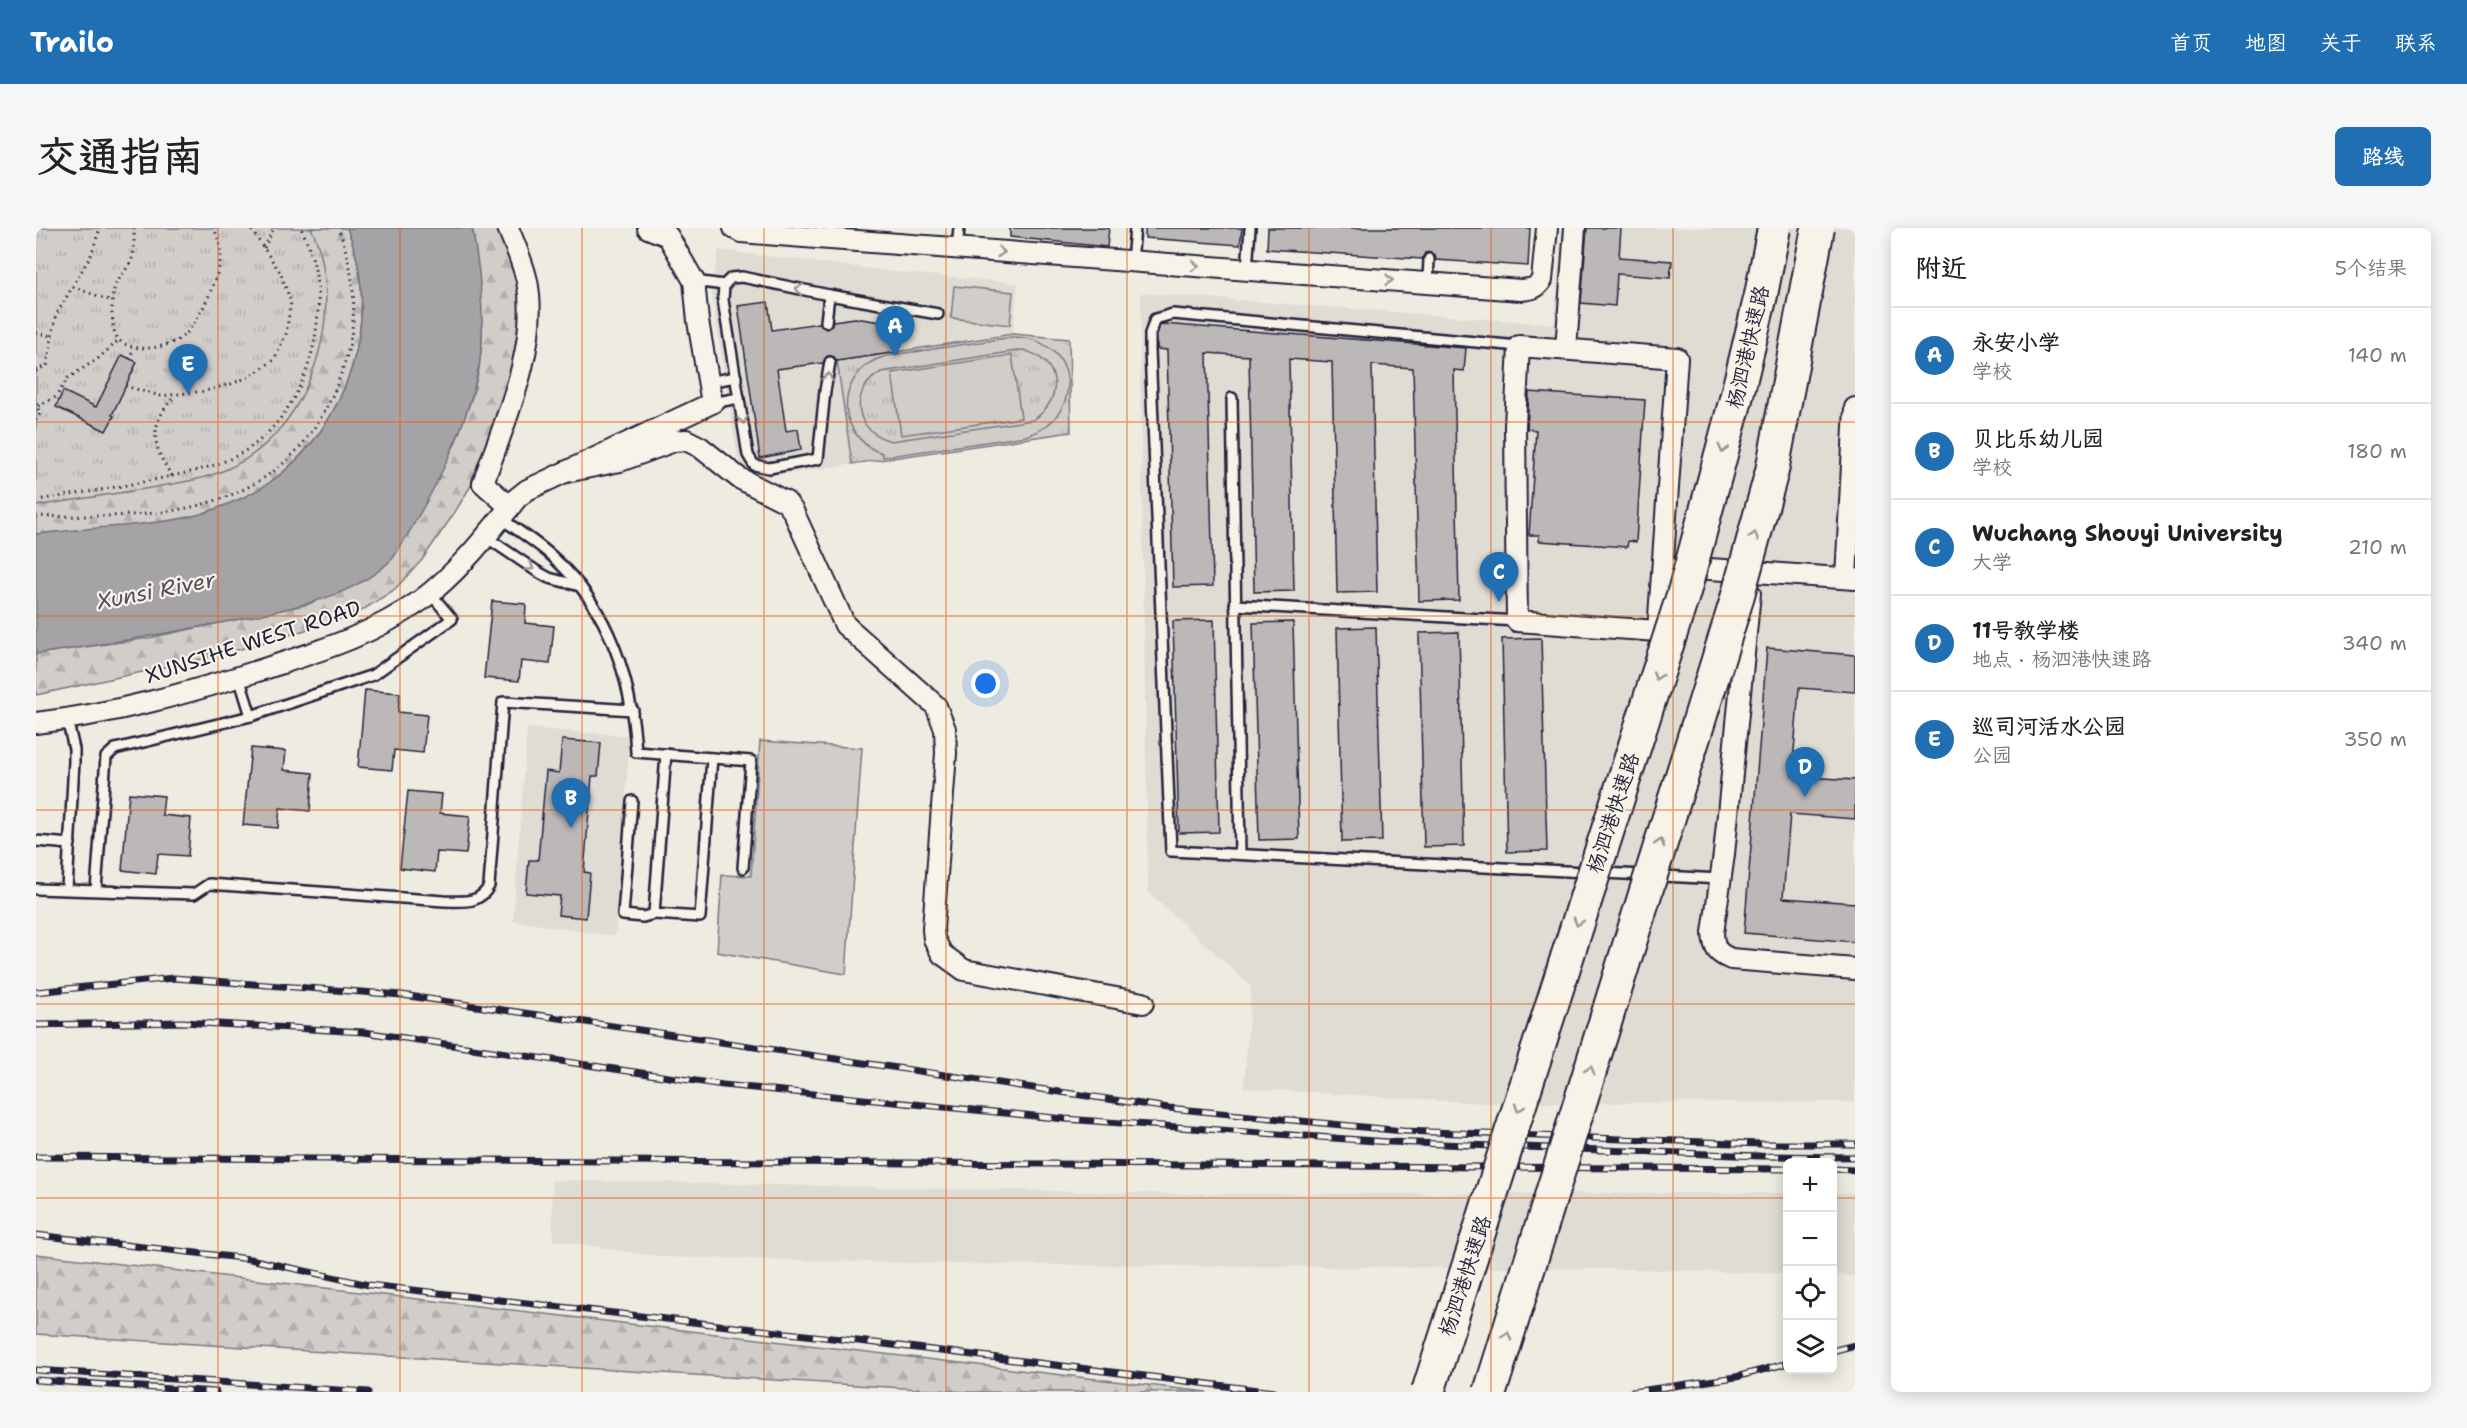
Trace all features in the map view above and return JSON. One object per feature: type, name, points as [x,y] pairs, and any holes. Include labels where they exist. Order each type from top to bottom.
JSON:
[{"type":"highway","name":"杨泗港快速路","points":[[1428,1392],[1684,592],[1736,399],[1761,295],[1774,228]]},
{"type":"highway","points":[[1490,1392],[1739,591],[1772,471],[1818,228]]},
{"type":"street","points":[[505,512],[483,483],[523,362],[529,320],[527,280],[508,228]]},
{"type":"street","points":[[566,472],[712,402],[698,321],[694,281],[668,236],[648,228]]},
{"type":"street","points":[[734,228],[741,232],[817,233],[957,249],[1532,289],[1542,280],[1547,228]]},
{"type":"street","points":[[1566,349],[1575,228]]},
{"type":"street","points":[[1519,346],[1566,349],[1677,358],[1658,631],[1517,621],[1515,426],[1519,346]]},
{"type":"street","points":[[1663,566],[1850,579],[1855,408]]},
{"type":"street","points":[[566,472],[620,461],[674,441],[686,440],[700,447],[740,478],[786,502],[793,512],[845,625],[928,697],[940,715],[946,739],[933,929],[934,939],[942,954],[970,972],[1143,1003]]},
{"type":"street","name":"XUNSIHE WEST ROAD","points":[[36,723],[135,706],[239,677],[350,641],[388,622],[430,592],[451,574],[527,490],[566,472]]},
{"type":"street","points":[[1752,572],[1721,879],[1713,933],[1714,946],[1718,952],[1731,959],[1855,969]]},
{"type":"lane","points":[[957,249],[959,228]]},
{"type":"lane","points":[[1132,261],[1135,228]]},
{"type":"lane","points":[[1247,270],[1250,228]]},
{"type":"lane","points":[[1428,283],[1429,259]]},
{"type":"lane","points":[[830,362],[818,459],[769,468],[754,465],[748,455],[723,300],[724,285],[730,278],[742,277],[938,314]]},
{"type":"lane","points":[[694,281],[724,285]]},
{"type":"lane","points":[[826,322],[830,295]]},
{"type":"lane","points":[[1519,346],[1173,314],[1160,317],[1152,324],[1150,350],[1171,851],[1721,879]]},
{"type":"lane","points":[[708,382],[736,377]]},
{"type":"lane","points":[[712,402],[739,398]]},
{"type":"lane","points":[[1232,398],[1240,854]]},
{"type":"lane","points":[[505,512],[557,560],[599,612],[619,658],[633,710],[636,752],[751,761],[743,868]]},
{"type":"lane","points":[[486,537],[549,578],[580,586]]},
{"type":"lane","points":[[96,890],[106,757],[115,749],[251,716],[373,675],[452,619],[430,592]]},
{"type":"lane","points":[[1235,604],[1517,621]]},
{"type":"lane","points":[[239,677],[251,716]]},
{"type":"lane","points":[[36,889],[194,894],[209,884],[444,901],[476,900],[486,893],[489,886],[503,702],[633,710]]},
{"type":"lane","points":[[67,719],[74,749],[67,889]]},
{"type":"lane","points":[[654,914],[666,754]]},
{"type":"lane","points":[[632,801],[623,915],[643,917],[654,914],[700,917],[712,758]]},
{"type":"lane","points":[[36,841],[70,844]]},
{"type":"path","points":[[36,371],[47,365],[53,323],[59,308],[91,255],[99,228]]},
{"type":"path","points":[[135,228],[133,255],[128,268],[115,285],[112,301],[113,322],[119,340],[134,348],[168,344],[184,336],[192,327],[220,264],[220,249],[214,228]]},
{"type":"path","points":[[125,386],[154,396],[175,395],[231,384],[263,370],[278,354],[286,334],[291,302],[280,272],[250,228]]},
{"type":"path","points":[[264,248],[274,228]]},
{"type":"path","points":[[36,500],[172,476],[218,464],[253,446],[266,435],[278,421],[299,387],[312,355],[319,290],[313,257],[301,228]]},
{"type":"path","points":[[36,516],[135,516],[184,510],[240,492],[275,472],[291,457],[318,424],[339,382],[352,338],[352,281],[348,257],[338,228]]},
{"type":"path","points":[[73,287],[112,301]]},
{"type":"path","points":[[36,333],[52,336]]},
{"type":"path","points":[[36,420],[40,414],[37,404],[58,398],[68,378],[99,358],[119,340]]},
{"type":"path","points":[[129,358],[134,348]]},
{"type":"path","points":[[172,476],[157,451],[156,435],[163,412],[175,395]]},
{"type":"shaded area","points":[[1562,228],[1855,228],[1855,1102],[1483,1103],[1244,1088],[1251,986],[1148,892],[1140,362],[1141,293],[1554,324]]},
{"type":"shaded area","points":[[719,250],[895,272],[1018,283],[1013,334],[1069,339],[1071,432],[758,478],[746,473],[737,455],[711,290]]},
{"type":"shaded area","points":[[527,728],[630,736],[615,936],[513,921]]},
{"type":"shaded area","points":[[552,1180],[1182,1194],[1783,1193],[1783,1274],[1631,1269],[955,1264],[663,1257],[553,1240]]},
{"type":"shaded area","points":[[1837,1193],[1855,1193],[1855,1276],[1837,1275]]},
{"type":"green space","points":[[36,228],[347,228],[335,408],[155,523],[36,534]]},
{"type":"green space","points":[[311,228],[347,228],[358,262],[362,298],[359,333],[352,368],[338,402],[320,432],[297,460],[254,492],[188,518],[123,528],[36,534],[36,506],[205,477],[244,460],[275,435],[299,402],[308,383],[324,330],[326,300],[324,270],[317,241]]},
{"type":"green space","points":[[472,228],[501,228],[521,286],[519,339],[507,395],[481,469],[422,560],[394,590],[361,611],[326,624],[220,655],[36,695],[36,654],[149,638],[309,604],[393,558],[455,444],[472,397],[479,369],[482,339],[480,288]]},
{"type":"green space","points":[[954,286],[1013,292],[1010,325],[951,318]]},
{"type":"green space","points":[[1013,334],[1069,339],[1071,432],[852,464],[837,361]]},
{"type":"green space","points":[[1012,337],[1034,340],[1051,350],[1062,363],[1067,379],[1066,396],[1059,412],[1046,426],[1026,436],[883,457],[882,453],[860,440],[853,430],[848,418],[848,392],[861,370],[868,364],[892,355]],"holes":[[[1023,350],[1036,355],[1051,371],[1054,391],[1050,402],[1033,420],[891,441],[869,429],[863,420],[860,410],[863,390],[870,380],[881,372]]]},
{"type":"green space","points":[[1012,355],[1021,418],[901,435],[892,373]]},
{"type":"green space","points":[[760,741],[862,748],[846,974],[717,952],[722,875],[751,876]]},
{"type":"green space","points":[[36,1254],[1207,1392],[968,1392],[36,1334]]},
{"type":"water","name":"Xunsi River","points":[[347,228],[472,228],[477,255],[482,338],[479,365],[472,393],[463,423],[437,482],[393,558],[358,584],[317,601],[295,607],[181,630],[36,654],[36,534],[165,521],[207,512],[247,496],[269,483],[297,460],[320,432],[338,402],[352,368],[359,333],[362,298],[358,262]]},
{"type":"building","points":[[1010,228],[1109,228],[1107,247],[1010,237]]},
{"type":"building","points":[[1145,228],[1242,228],[1240,245],[1145,238]]},
{"type":"building","points":[[1268,228],[1530,228],[1528,266],[1436,260],[1435,255],[1430,252],[1425,253],[1422,259],[1267,249]]},
{"type":"building","points":[[1587,228],[1621,228],[1619,257],[1672,261],[1670,278],[1617,274],[1615,306],[1581,303]]},
{"type":"building","points":[[768,302],[772,330],[819,323],[826,329],[833,321],[855,318],[894,324],[898,352],[837,361],[834,357],[828,356],[823,363],[777,369],[786,431],[798,429],[801,450],[760,458],[738,306]]},
{"type":"building","points":[[1160,325],[1466,348],[1464,371],[1454,370],[1459,600],[1419,601],[1413,368],[1372,365],[1377,592],[1337,593],[1332,362],[1289,359],[1294,591],[1254,592],[1249,356],[1207,353],[1213,586],[1173,587],[1167,350],[1157,349],[1157,335]]},
{"type":"building","points":[[122,355],[137,362],[106,431],[56,407],[63,391],[96,407]]},
{"type":"building","points":[[1529,392],[1645,400],[1636,542],[1628,541],[1627,547],[1539,541],[1539,535],[1529,535],[1536,430],[1527,429]]},
{"type":"building","points":[[492,601],[526,604],[525,623],[554,626],[550,664],[521,661],[519,681],[484,678]]},
{"type":"building","points":[[1214,620],[1219,832],[1179,833],[1173,621]]},
{"type":"building","points":[[1293,622],[1299,839],[1259,840],[1253,623]]},
{"type":"building","points":[[1376,627],[1382,841],[1342,842],[1337,628]]},
{"type":"building","points":[[1459,632],[1464,846],[1424,847],[1419,633]]},
{"type":"building","points":[[1541,638],[1547,851],[1507,852],[1502,639]]},
{"type":"building","points":[[1767,648],[1855,655],[1855,692],[1799,688],[1792,776],[1855,780],[1855,819],[1790,814],[1783,898],[1855,903],[1855,942],[1744,933]]},
{"type":"building","points":[[365,690],[400,693],[398,712],[427,715],[423,753],[394,750],[392,770],[358,767]]},
{"type":"building","points":[[562,740],[601,743],[598,776],[592,776],[584,872],[590,873],[586,918],[558,915],[560,896],[526,893],[529,860],[538,860],[546,771],[559,773]]},
{"type":"building","points":[[251,748],[286,751],[284,770],[313,773],[310,811],[280,808],[278,828],[243,825]]},
{"type":"building","points":[[408,791],[442,794],[440,813],[470,816],[466,854],[437,852],[435,872],[400,868]]},
{"type":"building","points":[[129,793],[164,796],[162,815],[191,818],[188,856],[158,854],[156,874],[122,870]]},
{"type":"railway","points":[[36,992],[174,978],[402,995],[1169,1108],[1403,1131],[1761,1144],[1855,1144]]},
{"type":"railway","points":[[36,1025],[182,1022],[364,1032],[723,1085],[1065,1119],[1389,1142],[1760,1156],[1855,1157]]},
{"type":"railway","points":[[36,1157],[1783,1169]]},
{"type":"railway","points":[[1837,1169],[1855,1170]]},
{"type":"railway","points":[[36,1235],[250,1259],[369,1285],[884,1344],[1274,1392]]},
{"type":"railway","points":[[1837,1350],[1855,1345]]},
{"type":"railway","points":[[1632,1392],[1736,1377],[1783,1364]]},
{"type":"railway","points":[[36,1370],[368,1392]]},
{"type":"railway","points":[[36,1380],[216,1392]]},
{"type":"place","name":"永安小学","points":[[895,356]]},
{"type":"place","name":"巡司河活水公园","points":[[188,394]]},
{"type":"place","name":"Wuchang Shouyi University","points":[[1499,602]]},
{"type":"place","name":"11号教学楼","points":[[1805,797]]},
{"type":"place","name":"贝比乐幼儿园","points":[[571,828]]}]
